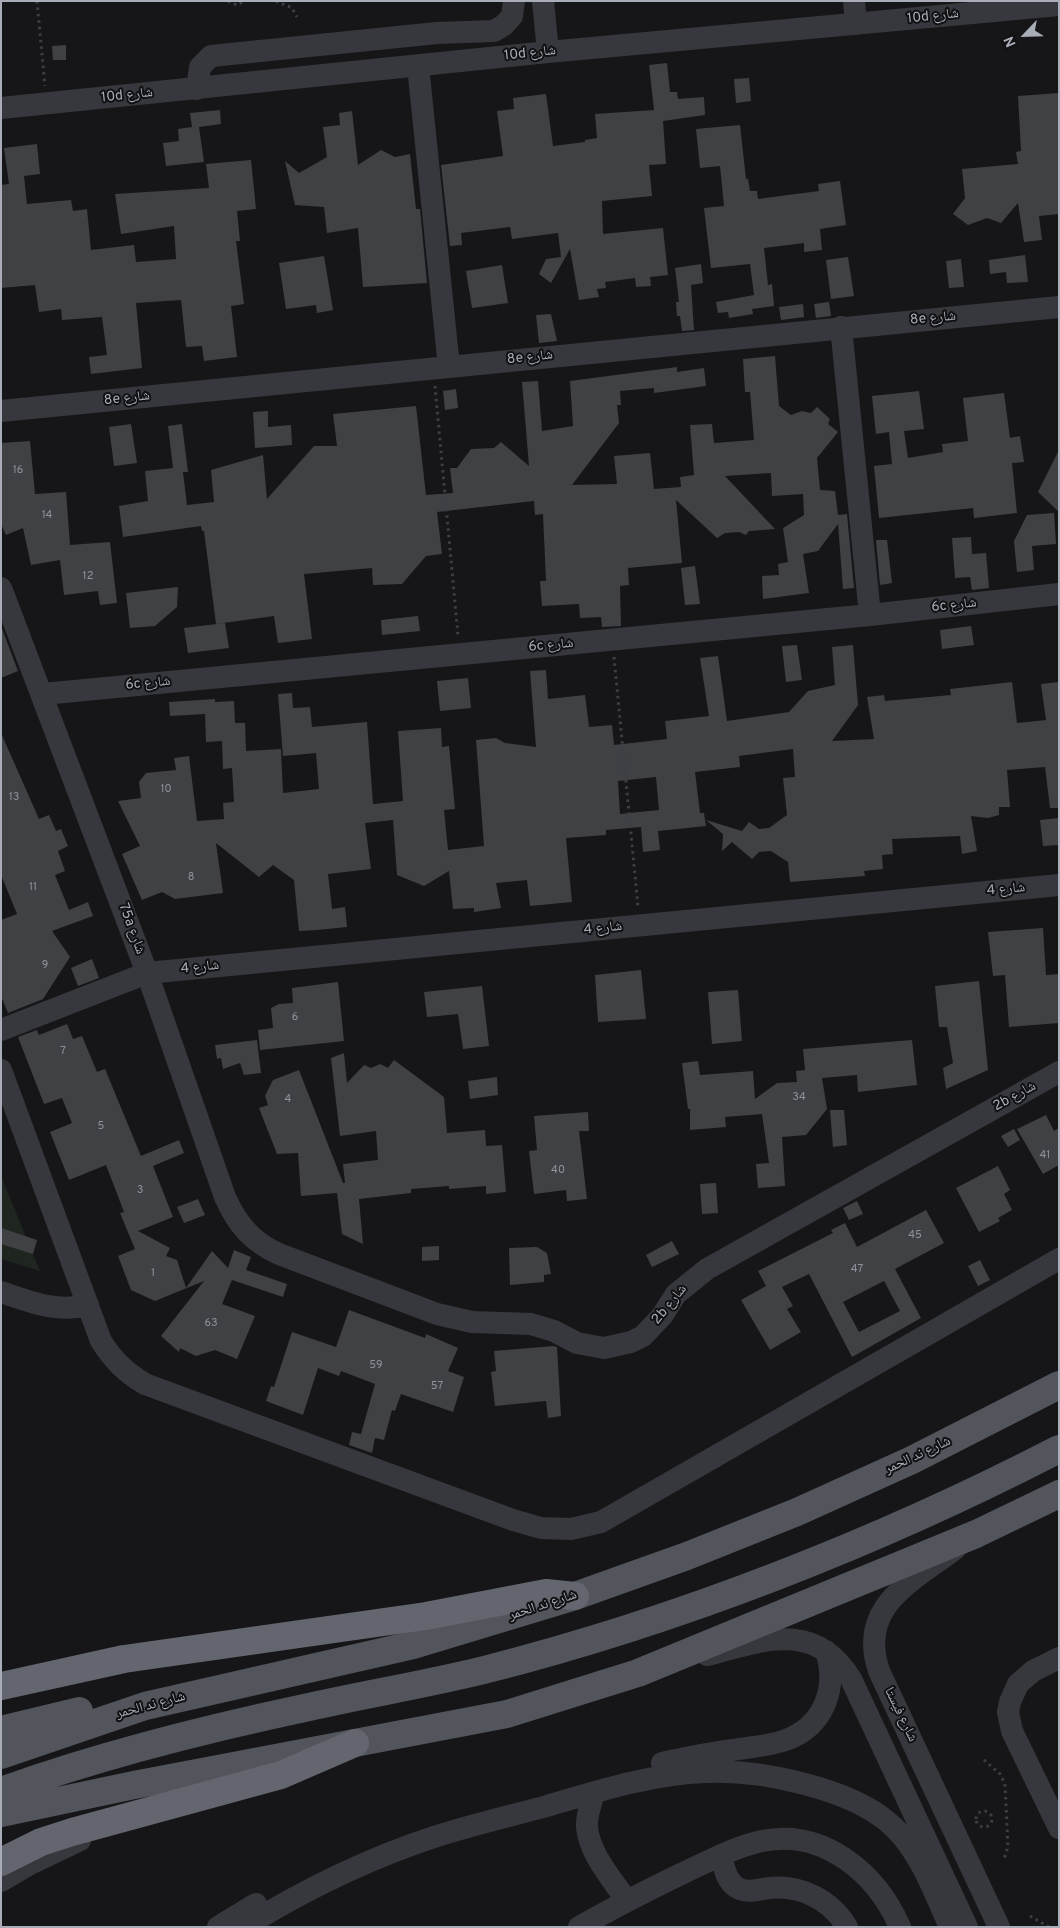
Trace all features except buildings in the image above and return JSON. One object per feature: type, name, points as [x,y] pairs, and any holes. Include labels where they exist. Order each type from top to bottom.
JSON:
[{"type":"highway","points":[[1,1686],[124,1659],[426,1616],[546,1593],[575,1596]]},
{"type":"highway","points":[[1,1862],[41,1842],[281,1774],[355,1743]]},
{"type":"main road","name":"شارع ند الحمر","points":[[1,1755],[145,1706],[412,1645],[575,1596],[687,1556],[797,1512],[912,1460],[1059,1386]]},
{"type":"main road","points":[[1,1792],[75,1767],[211,1729],[518,1661],[700,1604],[911,1521],[1059,1449]]},
{"type":"main road","points":[[1,1814],[134,1785],[507,1714],[638,1672],[976,1534],[1059,1494]]},
{"type":"main road","points":[[1,1730],[99,1707],[145,1706]]},
{"type":"main road","points":[[1,1832],[134,1785]]},
{"type":"street","points":[[197,89],[200,68],[211,56],[437,33],[494,31],[504,25],[512,16],[514,1]]},
{"type":"street","points":[[543,1],[548,52]]},
{"type":"street","points":[[854,1],[856,24]]},
{"type":"street","name":"10d شارع","points":[[1,108],[548,52],[1059,5]]},
{"type":"street","points":[[437,33],[448,63]]},
{"type":"street","points":[[418,66],[441,367]]},
{"type":"street","name":"8e شارع","points":[[1,411],[840,327],[1059,307]]},
{"type":"street","points":[[840,327],[870,615]]},
{"type":"street","name":"75a شارع","points":[[1,588],[43,694],[147,973],[231,1210],[250,1236],[279,1254]]},
{"type":"street","name":"6c شارع","points":[[43,694],[870,615],[1059,594]]},
{"type":"street","name":"شارع 4","points":[[1,1030],[147,973],[1059,885]]},
{"type":"street","points":[[1,1070],[101,1341],[112,1358],[127,1373],[144,1384],[513,1520],[541,1528],[572,1529],[601,1522],[1059,1259]]},
{"type":"street","name":"2b شارع","points":[[279,1254],[437,1314],[472,1322],[531,1324],[590,1347],[618,1346],[631,1342],[653,1327],[676,1294],[707,1269],[1059,1072]]},
{"type":"street","points":[[1,1292],[60,1309],[73,1309],[88,1305]]},
{"type":"street","name":"شارع فيستا","points":[[976,1534],[894,1596],[881,1612],[874,1634],[873,1646],[879,1671],[999,1927]]},
{"type":"street","points":[[218,1927],[317,1870],[419,1828],[578,1781],[674,1760],[783,1741],[795,1737],[815,1721],[827,1700],[831,1675],[826,1650],[808,1642],[777,1638],[638,1672]]},
{"type":"street","name":"شارع فيستا","points":[[826,1650],[840,1663],[851,1679],[967,1927]]},
{"type":"street","points":[[1059,1658],[1033,1671],[1018,1684],[1011,1697],[1008,1712],[1012,1731],[1059,1828]]},
{"type":"street","points":[[244,1927],[308,1890],[396,1851],[434,1837],[594,1793],[679,1774],[728,1771],[774,1776],[857,1802],[870,1808],[901,1835],[919,1862],[950,1927]]},
{"type":"street","points":[[594,1793],[587,1818],[588,1836],[595,1851],[626,1900]]},
{"type":"street","points":[[912,1810],[923,1807],[932,1808],[949,1817]]},
{"type":"street","points":[[1,1882],[57,1850],[124,1819]]},
{"type":"street","points":[[579,1927],[626,1900],[721,1856],[764,1841],[804,1842],[824,1848],[859,1868],[874,1882],[886,1898],[900,1927]]},
{"type":"street","points":[[721,1856],[727,1877],[736,1887],[749,1892],[779,1887],[802,1891],[823,1902],[846,1927]]},
{"type":"path","points":[[37,1],[47,104]]},
{"type":"path","points":[[228,1],[237,5],[244,1]]},
{"type":"path","points":[[276,1],[292,8],[297,17]]},
{"type":"path","points":[[441,367],[459,654]]},
{"type":"path","points":[[612,640],[640,925]]},
{"type":"path","points":[[984,1760],[1000,1774],[1005,1784],[1008,1847],[1004,1859]]},
{"type":"path","points":[[981,1810],[987,1810],[991,1814],[992,1820],[990,1825],[984,1827],[979,1825],[976,1820],[976,1814],[981,1810]]},
{"type":"path","points":[[1030,1916],[1049,1927]]},
{"type":"shaded area","points":[[1,1176],[40,1271],[1,1259]]}]
